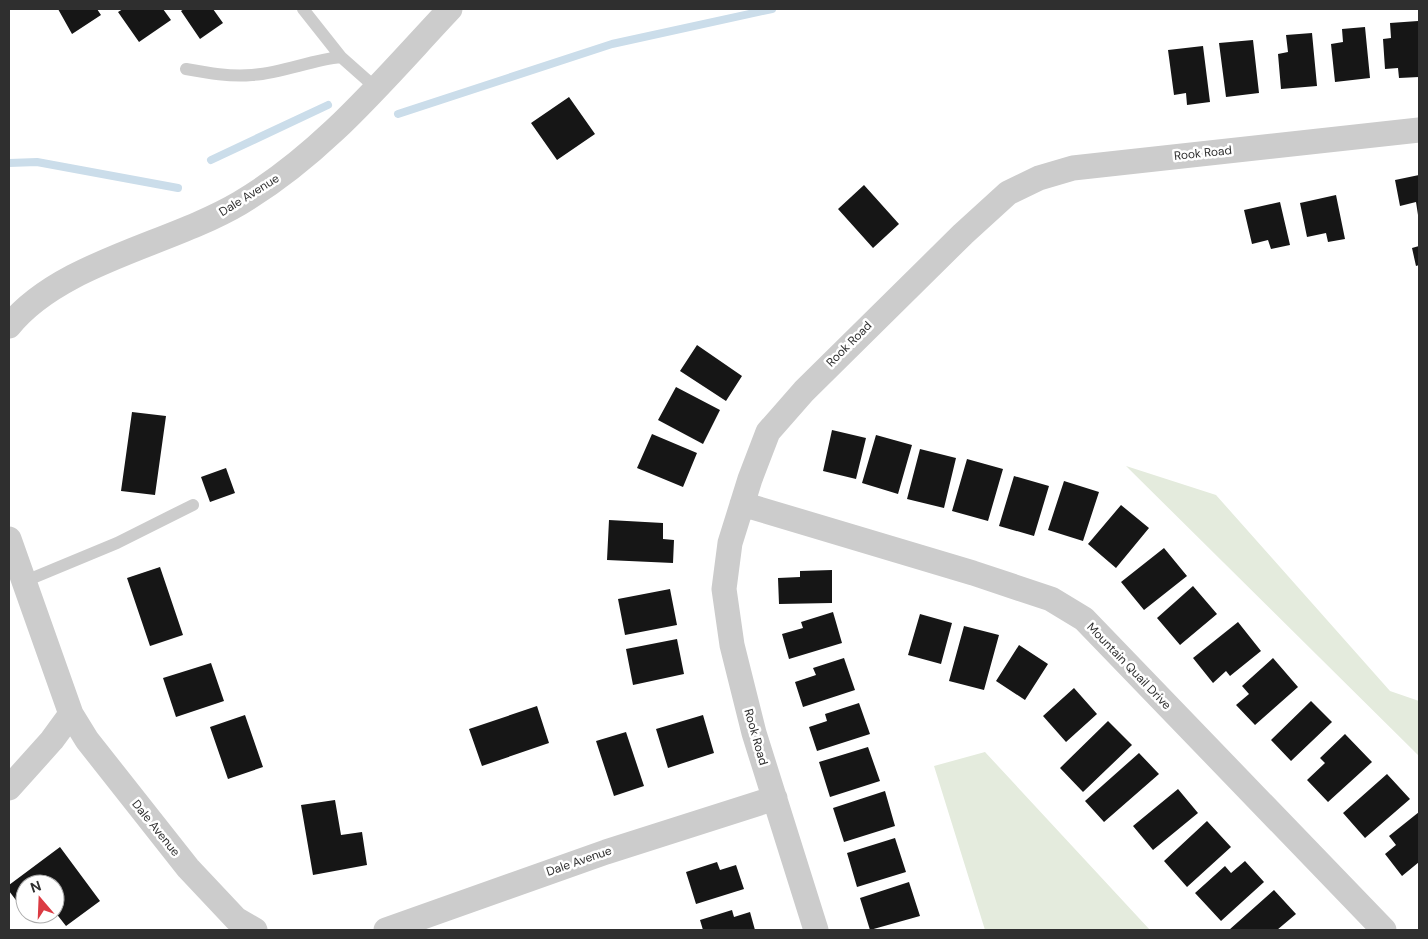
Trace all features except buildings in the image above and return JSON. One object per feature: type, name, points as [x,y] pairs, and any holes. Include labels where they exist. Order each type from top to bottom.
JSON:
[{"type":"street","name":"Dale Avenue","points":[[9,326],[35,299],[68,278],[209,219],[241,202],[290,169],[333,134],[450,9]]},
{"type":"street","name":"Rook Road","points":[[816,930],[754,733],[732,645],[724,589],[730,543],[768,432],[845,348],[963,234],[1008,193],[1039,178],[1073,168],[1419,130]]},
{"type":"street","name":"Mountain Quail Drive","points":[[742,504],[973,573],[1051,599],[1084,619],[1384,930]]},
{"type":"street","name":"Dale Avenue","points":[[9,538],[71,714],[87,740],[188,868],[236,919],[254,930]]},
{"type":"street","points":[[9,788],[52,740],[71,714]]},
{"type":"street","name":"Dale Avenue","points":[[386,930],[606,852],[775,798]]},
{"type":"lane","points":[[303,9],[341,57],[376,88]]},
{"type":"lane","points":[[186,69],[220,75],[254,75],[320,59],[341,57]]},
{"type":"lane","points":[[23,582],[118,544],[193,505]]},
{"type":"shaded area","points":[[1126,466],[1216,495],[1390,691],[1419,701],[1419,756]]},
{"type":"shaded area","points":[[985,752],[1150,930],[985,930],[934,766]]},
{"type":"waterway","points":[[398,114],[612,44],[772,9]]},
{"type":"waterway","points":[[211,160],[328,105]]},
{"type":"waterway","points":[[9,163],[37,162],[178,188]]}]
